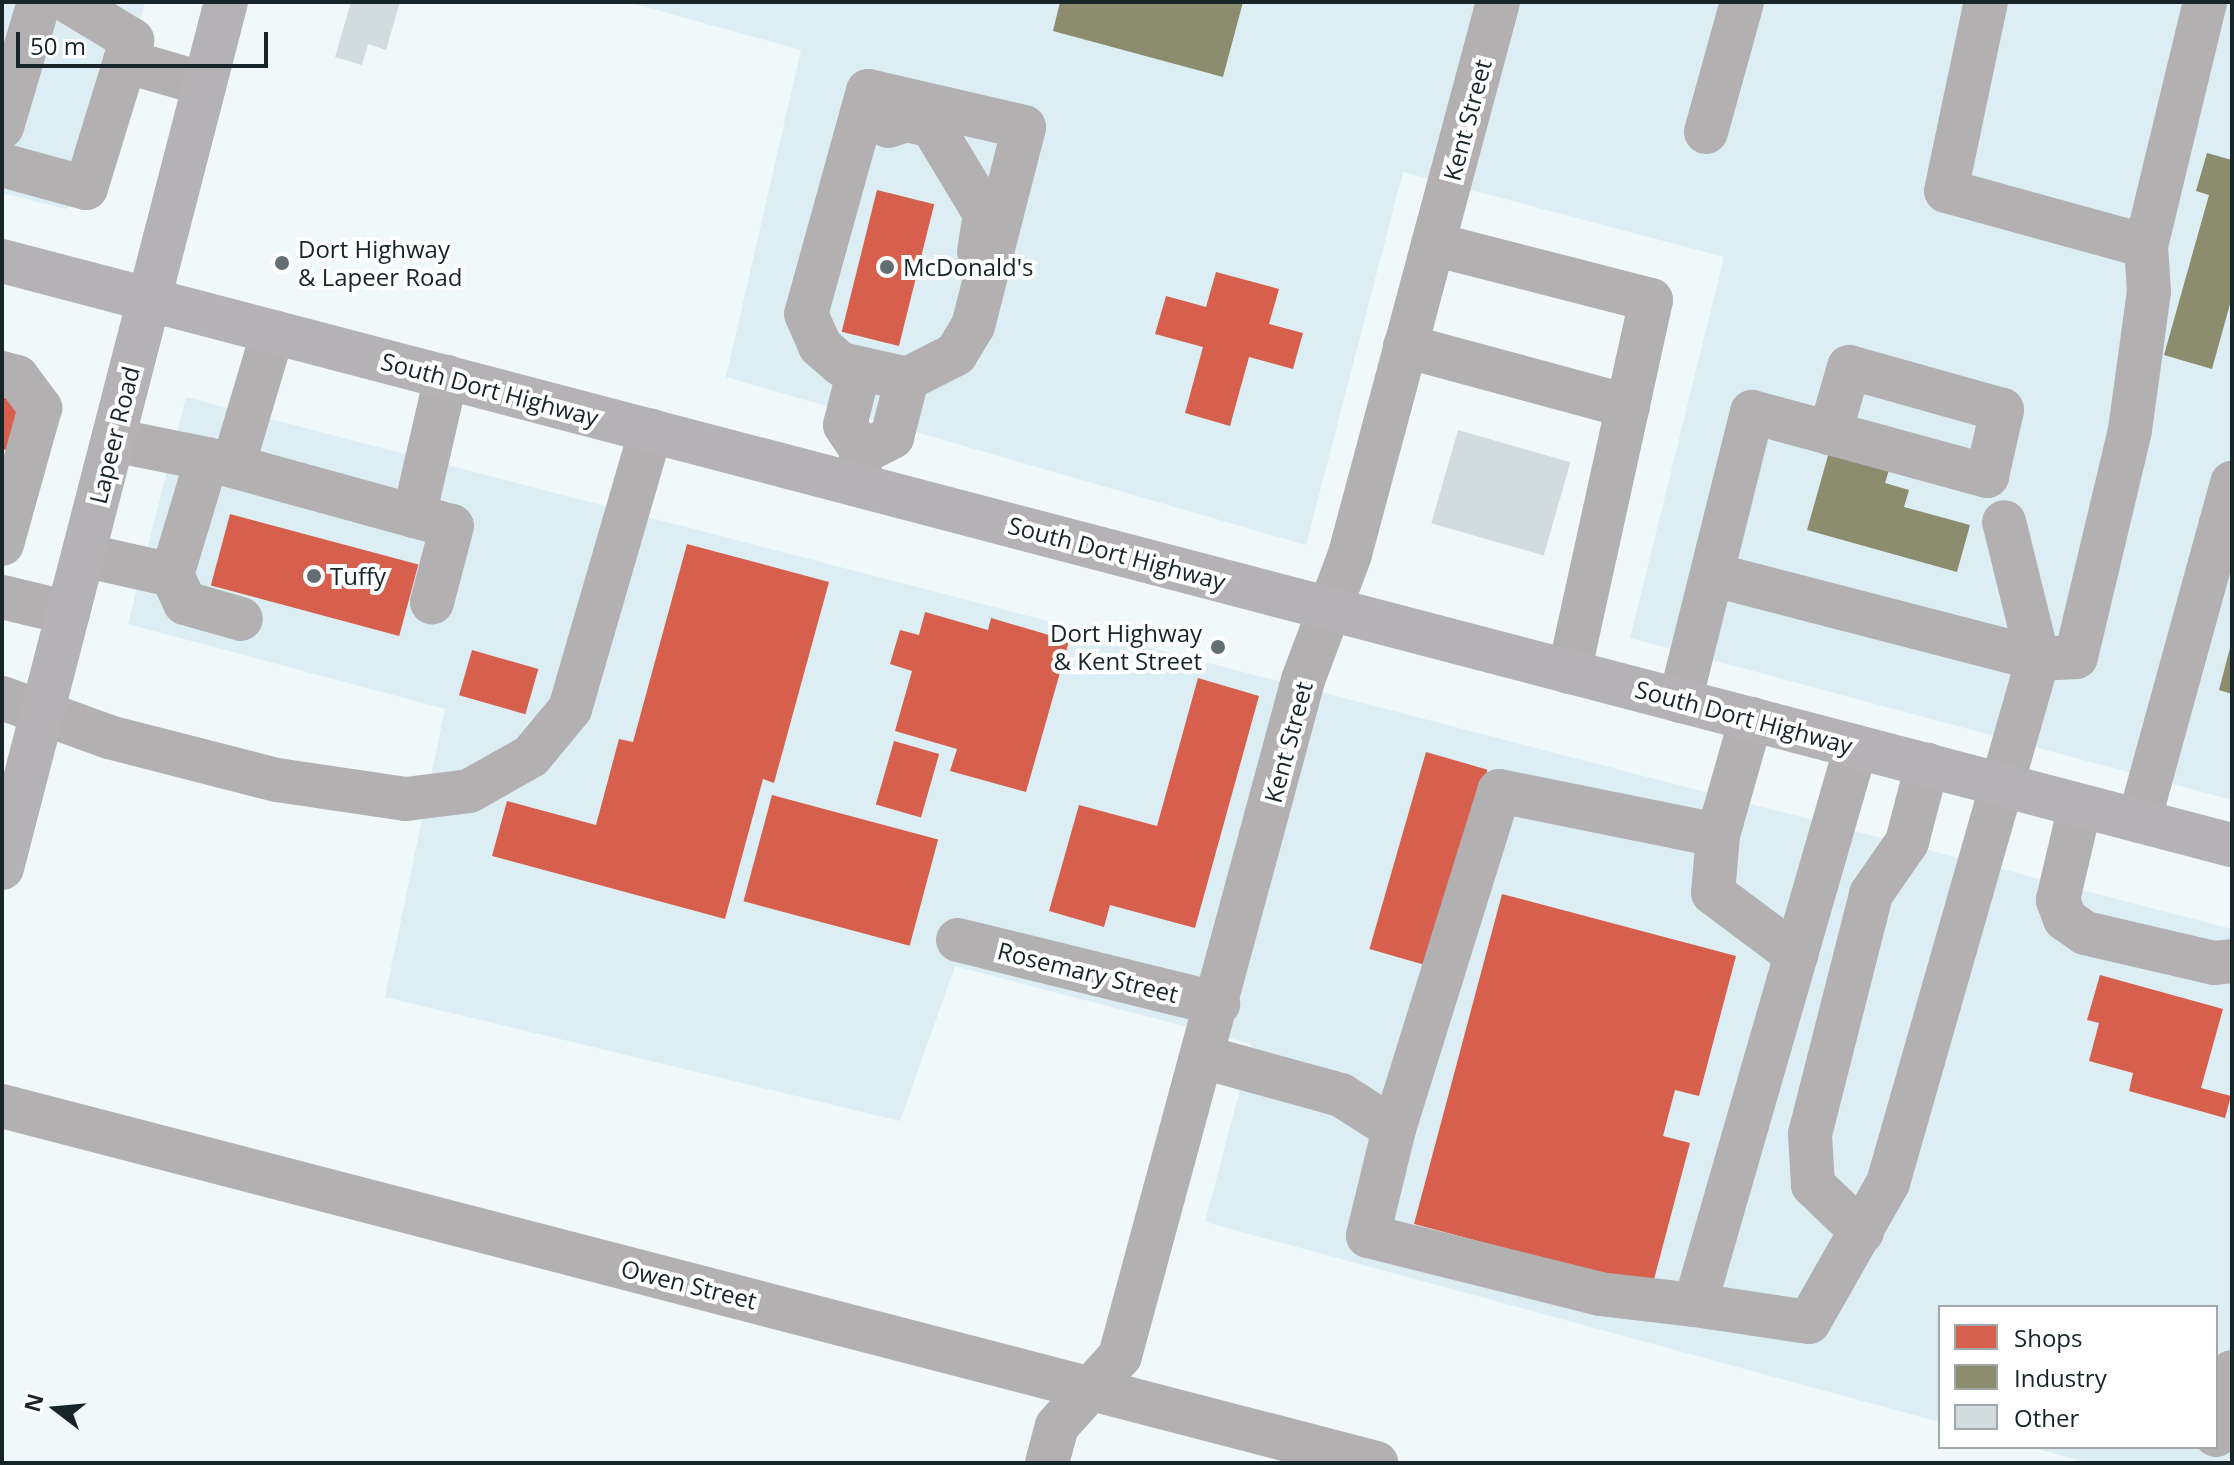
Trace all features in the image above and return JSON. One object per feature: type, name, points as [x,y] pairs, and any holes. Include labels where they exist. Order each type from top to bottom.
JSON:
[{"type":"main road","name":"Lapeer Road","points":[[2,868],[226,2]]},
{"type":"main road","name":"South Dort Highway","points":[[2,261],[651,431],[859,467],[1332,609],[2232,845]]},
{"type":"street","points":[[2,127],[39,2]]},
{"type":"street","points":[[2,165],[86,188],[132,40],[69,2]]},
{"type":"street","name":"Kent Street","points":[[1047,1463],[1057,1426],[1088,1387],[1120,1356],[1218,1004],[1303,680],[1332,609],[1498,2]]},
{"type":"street","points":[[1706,132],[1742,2]]},
{"type":"street","points":[[1986,2],[1946,191],[2146,246]]},
{"type":"street","points":[[1714,575],[2038,659],[2076,657],[2130,430],[2149,292],[2146,246],[2205,2]]},
{"type":"street","points":[[125,61],[204,84]]},
{"type":"street","points":[[868,91],[1024,127],[984,281],[973,326],[956,354],[907,379],[841,364],[820,346],[806,314],[868,91]]},
{"type":"street","points":[[820,346],[878,132],[907,120],[932,126],[985,214],[977,265],[984,281]]},
{"type":"street","points":[[1433,244],[1651,300],[1569,672]]},
{"type":"street","points":[[241,619],[185,603],[172,575],[273,332]]},
{"type":"street","points":[[1405,346],[1628,406]]},
{"type":"street","points":[[1680,701],[1714,575],[1752,412],[1987,476],[2002,410],[1849,367],[1830,433]]},
{"type":"street","points":[[859,370],[845,425],[859,467],[892,437],[907,379]]},
{"type":"street","points":[[2,544],[11,475],[40,408],[17,377],[4,380]]},
{"type":"street","points":[[414,516],[446,377]]},
{"type":"street","points":[[2,698],[43,710],[109,737],[277,780],[406,799],[469,791],[531,756],[570,709],[651,431]]},
{"type":"street","points":[[113,440],[220,462],[452,526],[432,602]]},
{"type":"street","points":[[2139,821],[2232,483]]},
{"type":"street","points":[[1718,835],[1499,791],[1394,1129],[1368,1236],[1600,1294],[1809,1322],[1888,1183],[2038,659],[2004,522]]},
{"type":"street","points":[[83,555],[172,575]]},
{"type":"street","points":[[2,597],[68,613]]},
{"type":"street","points":[[1751,719],[1718,835],[1713,893],[1796,955]]},
{"type":"street","points":[[1695,1305],[1856,747]]},
{"type":"street","points":[[1862,1232],[1813,1185],[1810,1134],[1871,894],[1907,842],[1927,765]]},
{"type":"street","points":[[2080,806],[2058,900],[2065,919],[2085,933],[2214,963],[2232,961]]},
{"type":"street","name":"Rosemary Street","points":[[958,940],[1218,1004]]},
{"type":"street","points":[[1203,1057],[1341,1095],[1394,1129]]},
{"type":"street","name":"Owen Street","points":[[2,1106],[1376,1463]]},
{"type":"street","points":[[2218,1427],[2232,1372]]},
{"type":"shaded area","points":[[2,2],[145,2],[97,183],[66,209],[2,193]]},
{"type":"shaded area","points":[[628,2],[2232,2],[2232,800],[1630,638],[1724,257],[1403,172],[1306,545],[726,377],[801,50]]},
{"type":"shaded area","points":[[186,397],[2232,929],[2232,1463],[2089,1463],[2037,1449],[2218,1449],[2218,1305],[1938,1305],[1938,1421],[1205,1222],[1252,1044],[955,966],[900,1121],[385,997],[445,709],[128,624]]},
{"type":"building: Shops","name":"McDonald's","points":[[877,190],[934,204],[899,346],[842,332]]},
{"type":"building: Shops","points":[[1216,272],[1279,289],[1269,324],[1303,333],[1293,369],[1249,357],[1230,426],[1185,413],[1203,347],[1155,334],[1166,296],[1206,307]]},
{"type":"building: Shops","points":[[2,397],[34,406],[21,454],[2,449]]},
{"type":"building: Shops","name":"Tuffy","points":[[230,514],[418,564],[399,636],[211,585]]},
{"type":"building: Shops","points":[[687,544],[829,582],[774,783],[763,779],[725,919],[492,856],[507,801],[596,825],[619,739],[633,742]]},
{"type":"building: Shops","points":[[925,612],[988,630],[991,618],[1069,641],[1026,792],[950,771],[957,749],[895,731],[912,671],[890,664],[900,630],[919,635]]},
{"type":"building: Shops","points":[[472,650],[538,669],[525,714],[459,695]]},
{"type":"building: Shops","points":[[1198,678],[1259,696],[1195,928],[1110,905],[1104,927],[1049,911],[1079,805],[1157,826]]},
{"type":"building: Shops","points":[[894,741],[939,754],[921,817],[876,804]]},
{"type":"building: Shops","points":[[1426,752],[1488,770],[1431,967],[1369,949]]},
{"type":"building: Shops","points":[[772,795],[938,840],[910,946],[744,901]]},
{"type":"building: Shops","points":[[1502,894],[1736,956],[1699,1096],[1675,1090],[1663,1136],[1690,1143],[1652,1287],[1414,1224]]},
{"type":"building: Shops","points":[[2100,975],[2223,1009],[2201,1088],[2231,1096],[2225,1118],[2129,1091],[2133,1073],[2089,1061],[2099,1023],[2087,1020]]},
{"type":"building: Industry","points":[[1060,2],[1243,2],[1223,77],[1053,31]]},
{"type":"building: Industry","points":[[2207,153],[2232,160],[2232,297],[2212,369],[2164,355],[2209,195],[2196,191]]},
{"type":"building: Industry","points":[[1829,452],[1889,470],[1885,483],[1909,490],[1904,507],[1970,525],[1957,572],[1807,530]]},
{"type":"building: Industry","points":[[2232,644],[2232,694],[2219,690]]},
{"type":"building: Other","points":[[351,2],[400,2],[386,50],[368,44],[362,65],[335,57]]},
{"type":"building: Other","points":[[1458,430],[1570,462],[1544,555],[1431,523]]},
{"type":"place","name":"Dort Highway & Lapeer Road","points":[[282,263]]},
{"type":"place","name":"McDonald's","points":[[887,267]]},
{"type":"place","name":"Tuffy","points":[[314,576]]},
{"type":"place","name":"Dort Highway & Kent Street","points":[[1218,647]]}]
